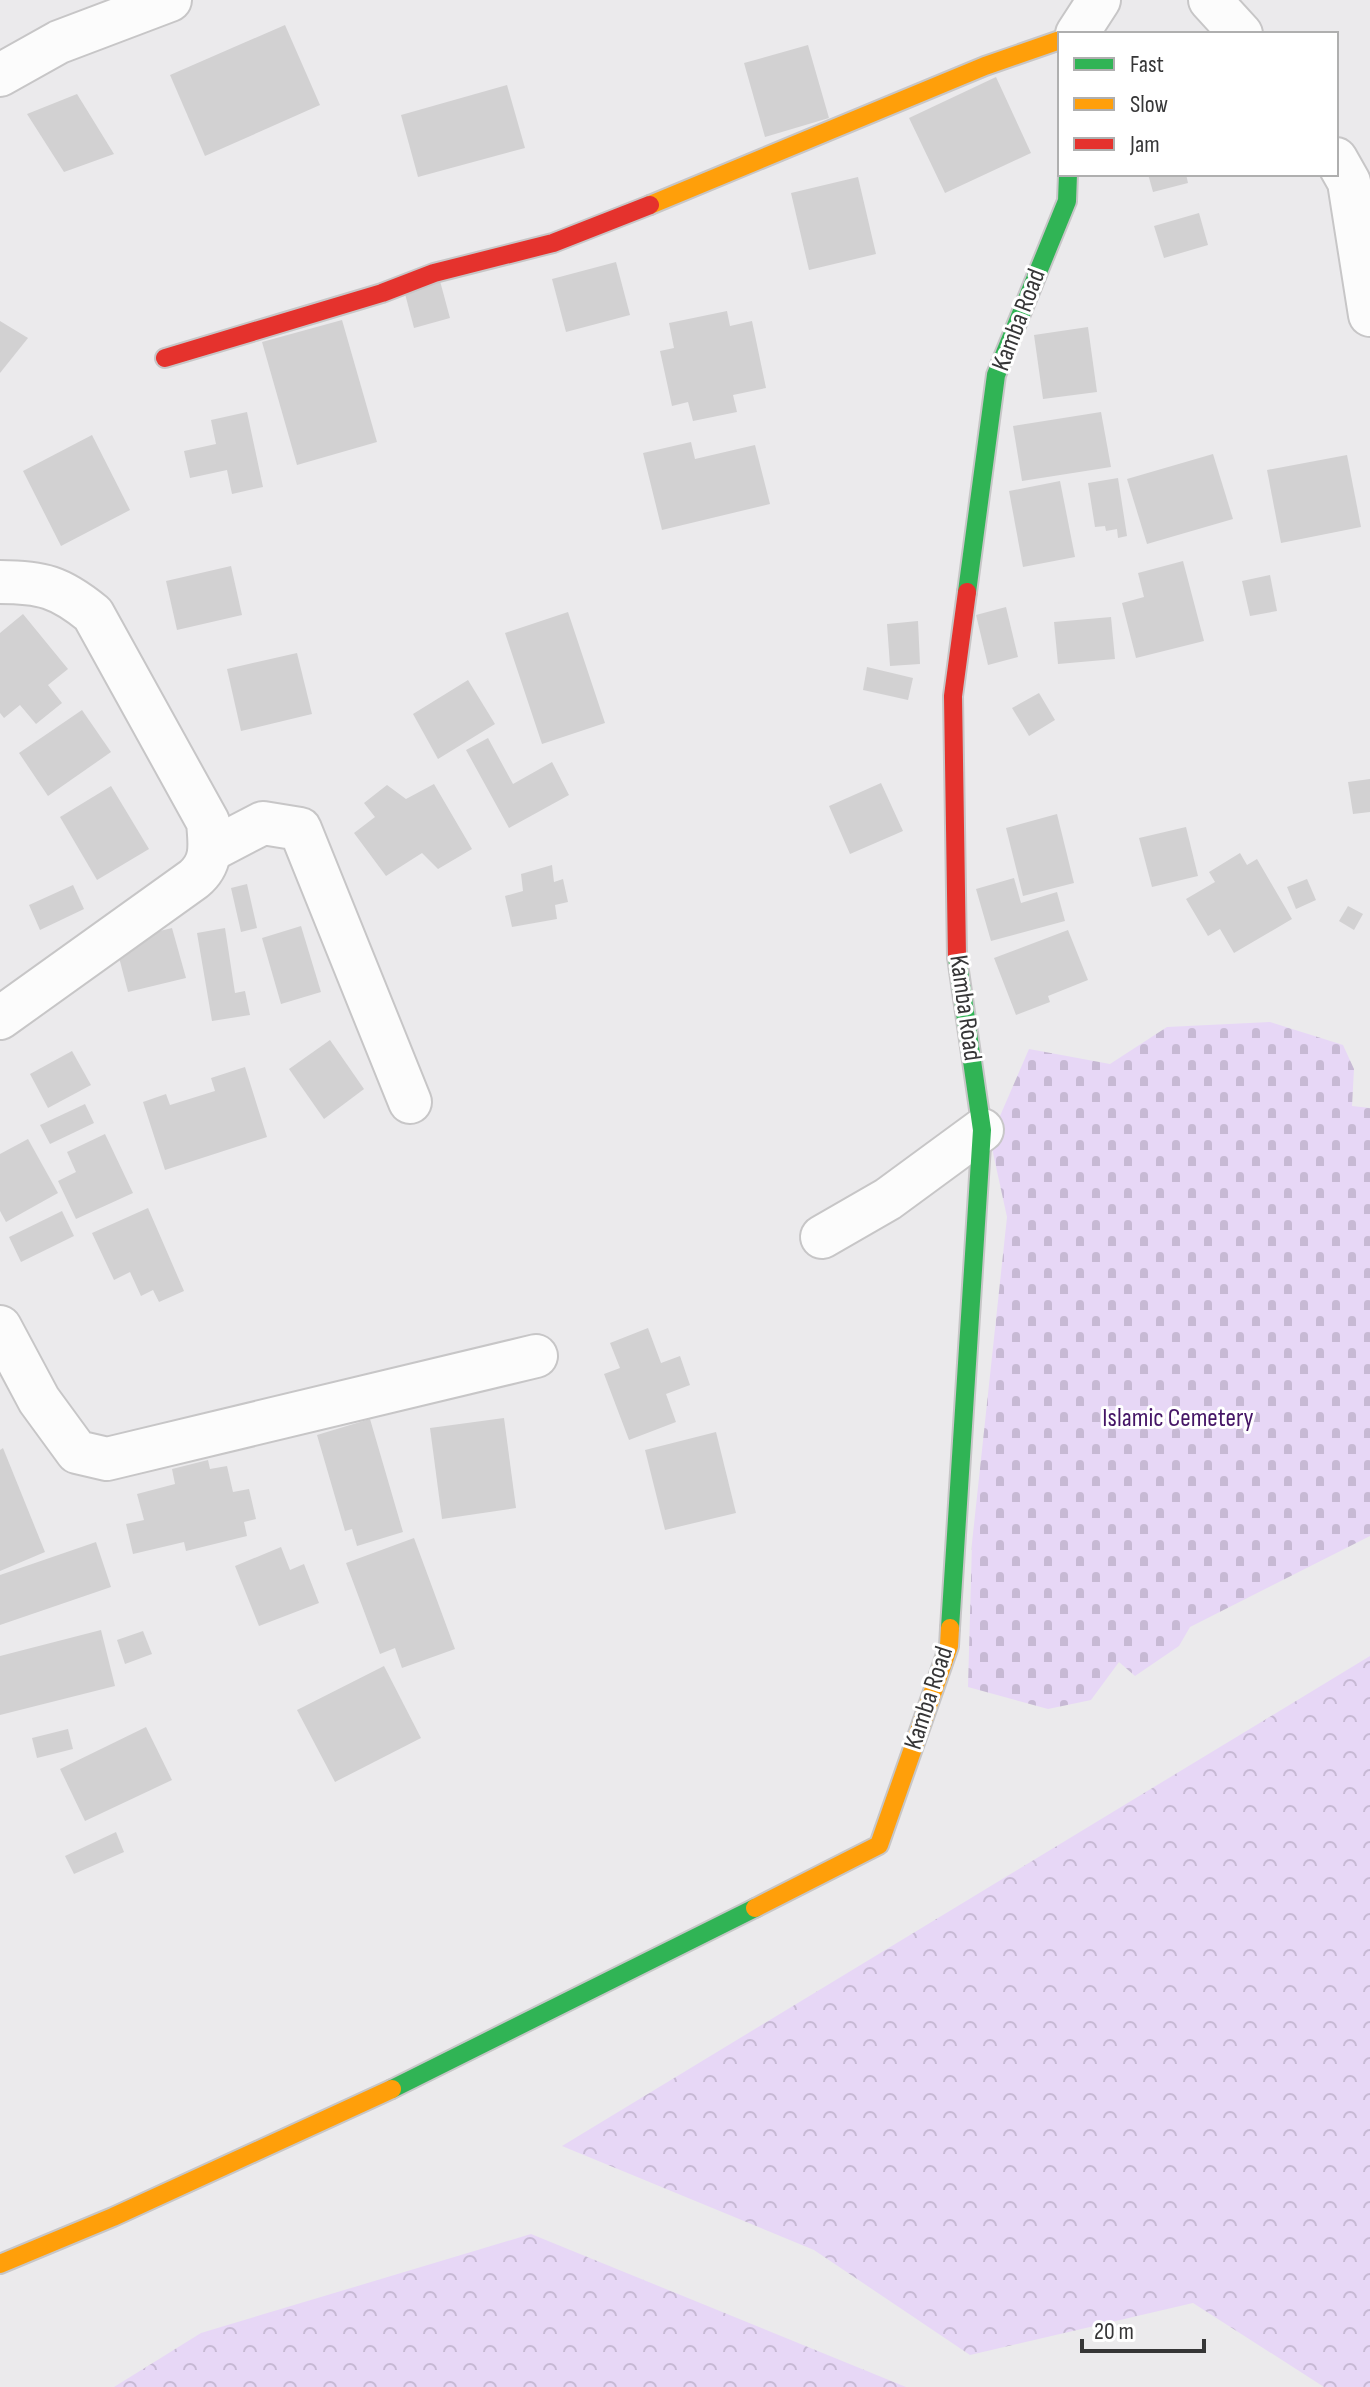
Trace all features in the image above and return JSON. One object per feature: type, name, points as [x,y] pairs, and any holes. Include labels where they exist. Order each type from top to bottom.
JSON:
[{"type":"street","points":[[0,75],[59,42],[170,0]]},
{"type":"street","points":[[1078,32],[1099,0]]},
{"type":"street","points":[[1210,0],[1239,32]]},
{"type":"street","points":[[165,358],[382,293],[434,273],[553,243],[765,160],[985,66],[1058,41]]},
{"type":"street","points":[[1338,163],[1349,182],[1370,315]]},
{"type":"street","name":"Kamba Road","points":[[1,2261],[113,2217],[474,2051],[879,1845],[949,1646],[982,1130],[956,950],[953,696],[996,375],[1067,201],[1068,176]]},
{"type":"street","points":[[0,582],[37,582],[68,594],[93,614],[208,822],[211,850],[205,870],[194,879],[0,1018]]},
{"type":"street","points":[[211,850],[263,823],[300,829],[410,1102]]},
{"type":"street","points":[[822,1237],[888,1199],[982,1130]]},
{"type":"street","points":[[0,1327],[39,1400],[77,1452],[107,1459],[536,1356]]},
{"type":"green space","name":"Islamic Cemetery","points":[[1270,1022],[1343,1045],[1354,1069],[1352,1106],[1370,1108],[1370,1536],[1190,1627],[1179,1646],[1135,1676],[1119,1662],[1091,1700],[1048,1709],[968,1687],[972,1543],[1007,1217],[990,1139],[1029,1049],[1110,1064],[1167,1027]]},
{"type":"green space","points":[[1370,1656],[1370,2387],[1324,2387],[1193,2303],[970,2355],[814,2250],[562,2146]]},
{"type":"green space","points":[[531,2234],[906,2387],[114,2387],[201,2333]]},
{"type":"building","points":[[285,25],[320,105],[205,156],[170,75]]},
{"type":"building","points":[[808,45],[829,118],[765,137],[744,63]]},
{"type":"building","points":[[996,77],[1031,153],[945,193],[909,118]]},
{"type":"building","points":[[507,85],[525,148],[418,177],[401,115]]},
{"type":"building","points":[[77,94],[114,154],[64,172],[27,114]]},
{"type":"building","points":[[1149,176],[1186,176],[1188,183],[1153,192]]},
{"type":"building","points":[[858,177],[876,254],[809,270],[791,193]]},
{"type":"building","points":[[1199,213],[1208,245],[1164,258],[1154,226]]},
{"type":"building","points":[[616,262],[630,315],[566,332],[552,279]]},
{"type":"building","points":[[440,281],[450,318],[414,328],[404,290]]},
{"type":"building","points":[[727,311],[730,326],[752,321],[766,388],[733,395],[737,412],[693,421],[688,402],[672,406],[660,351],[674,348],[669,323]]},
{"type":"building","points":[[342,320],[377,442],[297,465],[262,342]]},
{"type":"building","points":[[0,321],[28,338],[0,373]]},
{"type":"building","points":[[1088,327],[1097,392],[1043,399],[1034,335]]},
{"type":"building","points":[[247,412],[263,487],[232,494],[227,470],[190,478],[184,451],[216,444],[211,420]]},
{"type":"building","points":[[1101,412],[1111,467],[1022,481],[1013,426]]},
{"type":"building","points":[[92,435],[130,510],[61,546],[23,471]]},
{"type":"building","points":[[691,442],[695,459],[755,445],[770,504],[662,530],[643,453]]},
{"type":"building","points":[[1213,454],[1233,519],[1147,544],[1127,479]]},
{"type":"building","points":[[1347,455],[1361,527],[1281,543],[1267,470]]},
{"type":"building","points":[[1118,478],[1127,536],[1118,538],[1117,529],[1106,531],[1105,526],[1095,527],[1088,483]]},
{"type":"building","points":[[1060,481],[1075,557],[1023,567],[1009,491]]},
{"type":"building","points":[[1183,561],[1204,641],[1136,658],[1122,603],[1144,597],[1138,573]]},
{"type":"building","points":[[231,566],[242,615],[177,630],[166,581]]},
{"type":"building","points":[[1270,575],[1277,611],[1250,616],[1242,581]]},
{"type":"building","points":[[1006,607],[1018,657],[988,665],[976,615]]},
{"type":"building","points":[[568,612],[605,723],[542,744],[505,633]]},
{"type":"building","points":[[23,614],[68,669],[48,685],[62,703],[36,724],[20,705],[4,718],[0,713],[0,633]]},
{"type":"building","points":[[1111,617],[1115,659],[1058,664],[1054,622]]},
{"type":"building","points":[[918,621],[920,664],[890,666],[887,624]]},
{"type":"building","points":[[297,653],[312,714],[241,731],[227,669]]},
{"type":"building","points":[[867,667],[913,678],[908,700],[863,690]]},
{"type":"building","points":[[468,680],[495,724],[438,759],[413,714]]},
{"type":"building","points":[[1039,693],[1055,720],[1029,736],[1012,708]]},
{"type":"building","points":[[82,710],[111,752],[48,796],[19,753]]},
{"type":"building","points":[[488,738],[513,784],[552,762],[569,795],[509,828],[466,750]]},
{"type":"building","points":[[1370,779],[1370,812],[1353,814],[1348,782]]},
{"type":"building","points":[[881,783],[903,831],[850,854],[829,806]]},
{"type":"building","points":[[434,784],[472,849],[438,869],[422,853],[386,876],[354,833],[375,817],[364,803],[387,785],[406,799]]},
{"type":"building","points":[[111,786],[149,849],[97,880],[60,817]]},
{"type":"building","points":[[1057,814],[1074,883],[1023,896],[1006,828]]},
{"type":"building","points":[[1186,827],[1198,876],[1152,887],[1139,838]]},
{"type":"building","points":[[1240,853],[1247,865],[1257,859],[1292,919],[1234,953],[1220,929],[1208,936],[1186,899],[1215,882],[1209,872]]},
{"type":"building","points":[[552,865],[554,882],[563,879],[568,902],[555,905],[557,919],[512,927],[505,896],[523,891],[521,874]]},
{"type":"building","points":[[1014,878],[1021,903],[1057,892],[1065,921],[991,941],[976,889]]},
{"type":"building","points":[[1307,879],[1316,900],[1296,909],[1287,887]]},
{"type":"building","points":[[247,884],[257,928],[241,932],[231,888]]},
{"type":"building","points":[[73,885],[84,909],[40,930],[29,905]]},
{"type":"building","points":[[1348,906],[1363,914],[1354,930],[1339,921]]},
{"type":"building","points":[[301,926],[321,992],[281,1004],[262,938]]},
{"type":"building","points":[[172,928],[186,978],[128,992],[115,942]]},
{"type":"building","points":[[225,928],[235,993],[245,991],[250,1015],[212,1021],[197,933]]},
{"type":"building","points":[[1068,930],[1088,980],[1048,996],[1050,1002],[1016,1015],[994,958]]},
{"type":"building","points":[[330,1040],[364,1089],[324,1119],[289,1069]]},
{"type":"building","points":[[72,1051],[91,1085],[48,1108],[30,1074]]},
{"type":"building","points":[[245,1067],[267,1137],[165,1170],[143,1102],[166,1094],[170,1105],[215,1091],[211,1078]]},
{"type":"building","points":[[85,1104],[94,1123],[50,1144],[40,1125]]},
{"type":"building","points":[[105,1134],[133,1193],[76,1219],[58,1181],[76,1172],[67,1152]]},
{"type":"building","points":[[28,1139],[58,1193],[6,1222],[0,1211],[0,1154]]},
{"type":"building","points":[[148,1208],[184,1291],[159,1302],[153,1290],[141,1296],[130,1272],[114,1280],[92,1233]]},
{"type":"building","points":[[62,1211],[74,1236],[21,1262],[9,1237]]},
{"type":"building","points":[[648,1328],[661,1363],[680,1356],[690,1385],[666,1394],[676,1422],[629,1440],[604,1374],[620,1368],[610,1343]]},
{"type":"building","points":[[504,1418],[516,1508],[442,1519],[430,1428]]},
{"type":"building","points":[[370,1419],[403,1532],[357,1546],[352,1529],[345,1531],[317,1435]]},
{"type":"building","points":[[716,1432],[736,1513],[665,1530],[645,1450]]},
{"type":"building","points":[[3,1448],[45,1552],[0,1571],[0,1450]]},
{"type":"building","points":[[208,1460],[210,1469],[227,1466],[233,1492],[249,1489],[256,1519],[244,1522],[247,1536],[186,1551],[184,1542],[133,1554],[126,1524],[144,1520],[137,1494],[175,1484],[172,1469]]},
{"type":"building","points":[[414,1538],[455,1649],[402,1668],[395,1648],[380,1654],[346,1563]]},
{"type":"building","points":[[96,1542],[111,1587],[0,1625],[0,1575]]},
{"type":"building","points":[[281,1547],[290,1570],[304,1564],[319,1603],[259,1626],[235,1566]]},
{"type":"building","points":[[101,1630],[115,1686],[0,1715],[0,1656]]},
{"type":"building","points":[[143,1631],[152,1654],[125,1664],[117,1640]]},
{"type":"building","points":[[384,1666],[421,1738],[335,1782],[297,1710]]},
{"type":"building","points":[[146,1727],[172,1780],[85,1821],[60,1769]]},
{"type":"building","points":[[68,1729],[73,1749],[37,1758],[32,1738]]},
{"type":"building","points":[[116,1832],[124,1852],[74,1874],[65,1856]]},
{"type":"traffic: fast","points":[[967,592],[996,375],[1067,201],[1068,176]]},
{"type":"traffic: fast","points":[[950,1628],[982,1130],[957,957]]},
{"type":"traffic: fast","points":[[392,2089],[755,1908]]},
{"type":"traffic: slow","points":[[650,205],[985,66],[1058,41]]},
{"type":"traffic: slow","points":[[755,1908],[879,1845],[949,1646],[950,1628]]},
{"type":"traffic: slow","points":[[0,2264],[113,2217],[392,2089]]},
{"type":"traffic: jam","points":[[165,358],[382,293],[434,273],[553,243],[650,205]]},
{"type":"traffic: jam","points":[[957,957],[953,696],[967,592]]}]
